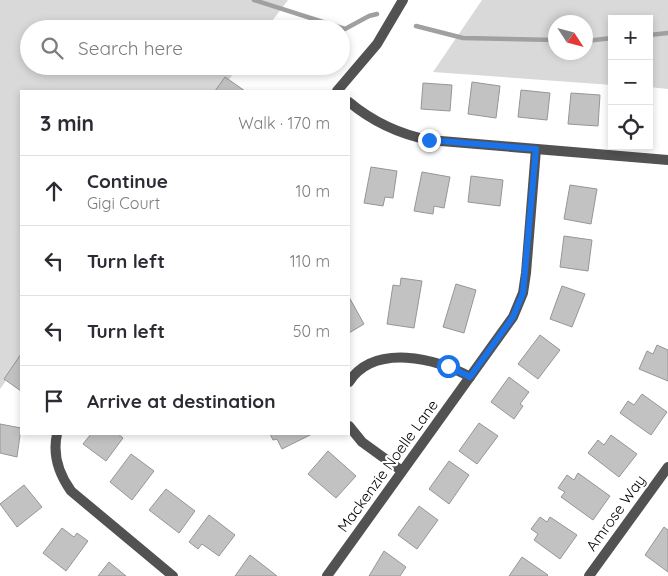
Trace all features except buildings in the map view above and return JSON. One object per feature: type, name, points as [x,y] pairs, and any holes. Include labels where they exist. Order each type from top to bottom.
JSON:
[{"type":"street","points":[[338,90],[377,44],[403,0]]},
{"type":"street","points":[[350,103],[371,119],[410,136],[429,140],[668,160]]},
{"type":"street","name":"Mackenzie Noelle Lane","points":[[327,576],[513,317],[523,293],[536,149]]},
{"type":"street","points":[[350,381],[366,365],[382,359],[393,358],[440,363],[470,377]]},
{"type":"street","points":[[350,427],[362,442],[402,471]]},
{"type":"street","points":[[57,435],[56,458],[60,475],[71,491],[173,576]]},
{"type":"street","name":"Amrose Way","points":[[588,576],[668,467]]},
{"type":"shaded area","points":[[0,0],[288,0],[273,20],[20,20],[20,75],[232,75],[221,90],[20,90],[20,361],[0,389]]},
{"type":"shaded area","points":[[482,0],[668,0],[668,89],[653,87],[653,15],[608,15],[608,85],[433,72]]},
{"type":"waterway","points":[[254,0],[317,20]]},
{"type":"waterway","points":[[350,26],[377,14]]},
{"type":"waterway","points":[[416,26],[463,38],[548,40]]},
{"type":"waterway","points":[[653,35],[668,33]]},
{"type":"waterway","points":[[593,40],[608,38]]},
{"type":"route","points":[[429,140],[536,149],[523,293],[513,317],[470,377],[448,366]]}]
